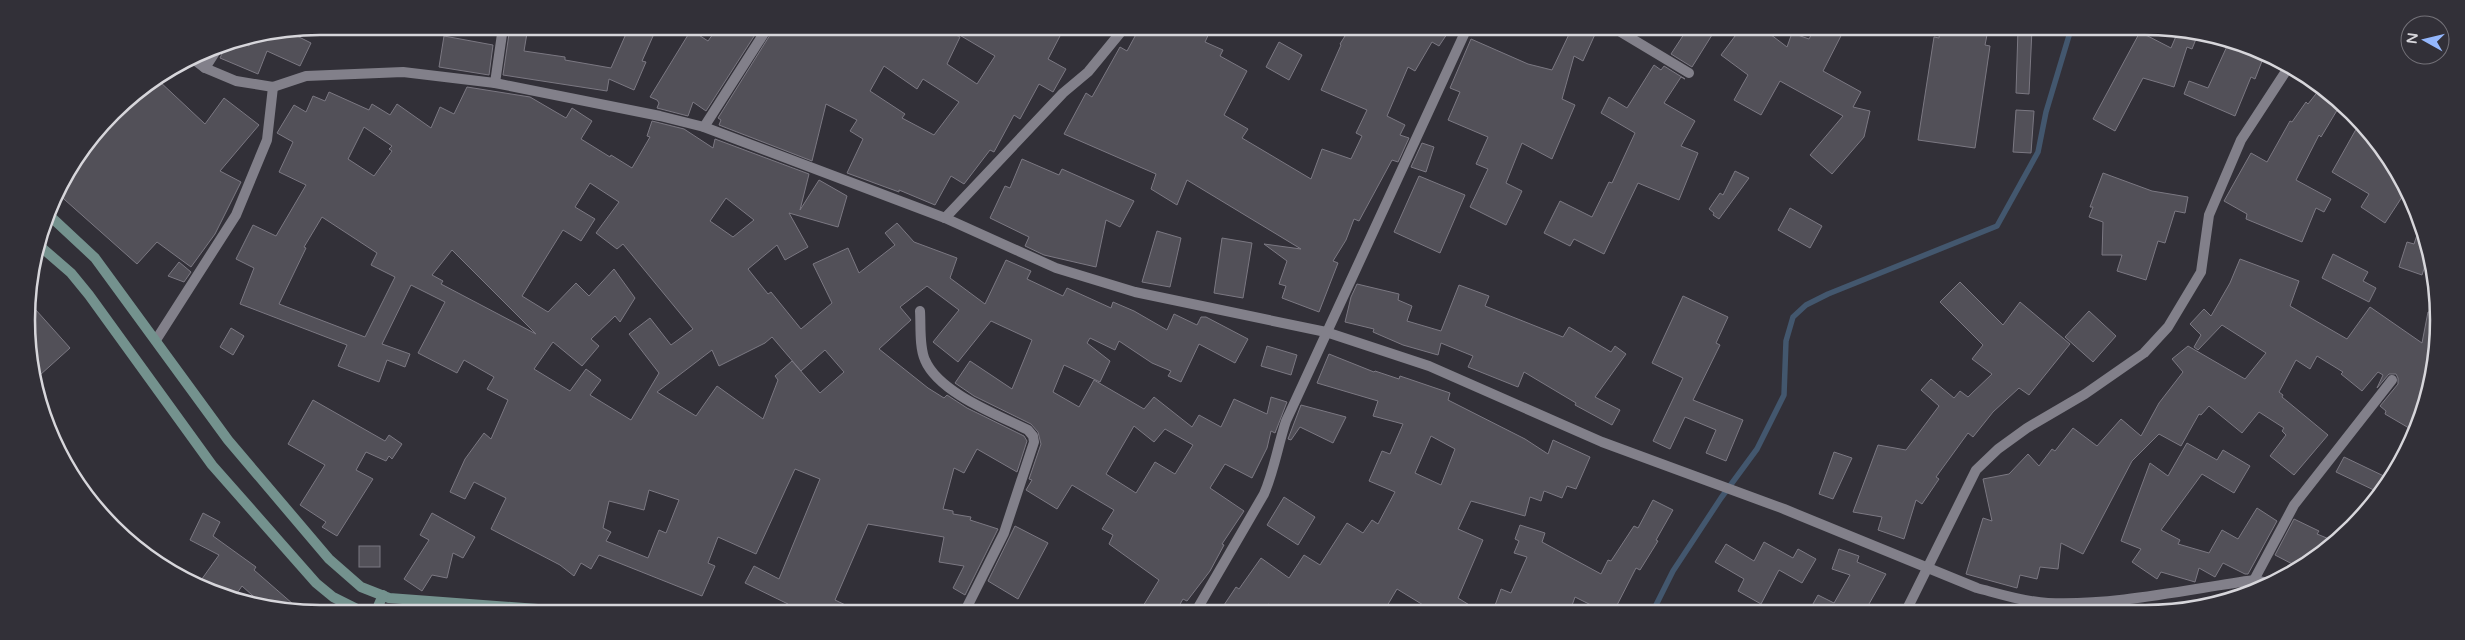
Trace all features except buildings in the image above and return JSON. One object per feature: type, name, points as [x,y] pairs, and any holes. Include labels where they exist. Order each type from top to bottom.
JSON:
[{"type":"main road","points":[[54,219],[95,258],[228,440],[329,559],[361,587],[389,598],[483,605]]},
{"type":"main road","points":[[44,249],[71,273],[89,294],[212,465],[316,583],[333,597],[349,605]]},
{"type":"main road","points":[[379,605],[383,595]]},
{"type":"street","points":[[495,83],[502,35]]},
{"type":"street","points":[[704,128],[763,35]]},
{"type":"street","points":[[945,218],[1063,93],[1088,72],[1118,35]]},
{"type":"street","points":[[1199,605],[1272,477],[1276,450],[1286,421],[1464,35]]},
{"type":"street","points":[[1626,35],[1688,73]]},
{"type":"street","points":[[205,68],[212,56]]},
{"type":"street","points":[[198,62],[205,68],[236,81],[273,87],[306,76],[403,72],[495,83],[660,116],[704,128],[945,218],[1056,268],[1135,292],[1326,332],[1430,366],[1602,442],[1681,473],[1784,509],[1977,588],[2047,603],[2100,602],[2254,580],[2259,581]]},
{"type":"street","points":[[1909,605],[1976,470],[1998,449],[2027,428],[2085,394],[2144,353],[2168,327],[2201,272],[2209,215],[2223,181],[2242,140],[2286,72]]},
{"type":"street","points":[[156,340],[236,215],[267,140],[273,87]]},
{"type":"street","points":[[920,310],[924,358],[931,373],[968,400],[1028,430],[1033,436],[1034,442],[1004,533],[968,605]]},
{"type":"street","points":[[2254,580],[2294,504],[2392,380]]},
{"type":"waterway","points":[[1656,605],[1673,571],[1721,498],[1757,449],[1784,395],[1786,341],[1793,317],[1806,305],[1828,294],[1997,226],[2038,152],[2046,112],[2069,35]]}]
